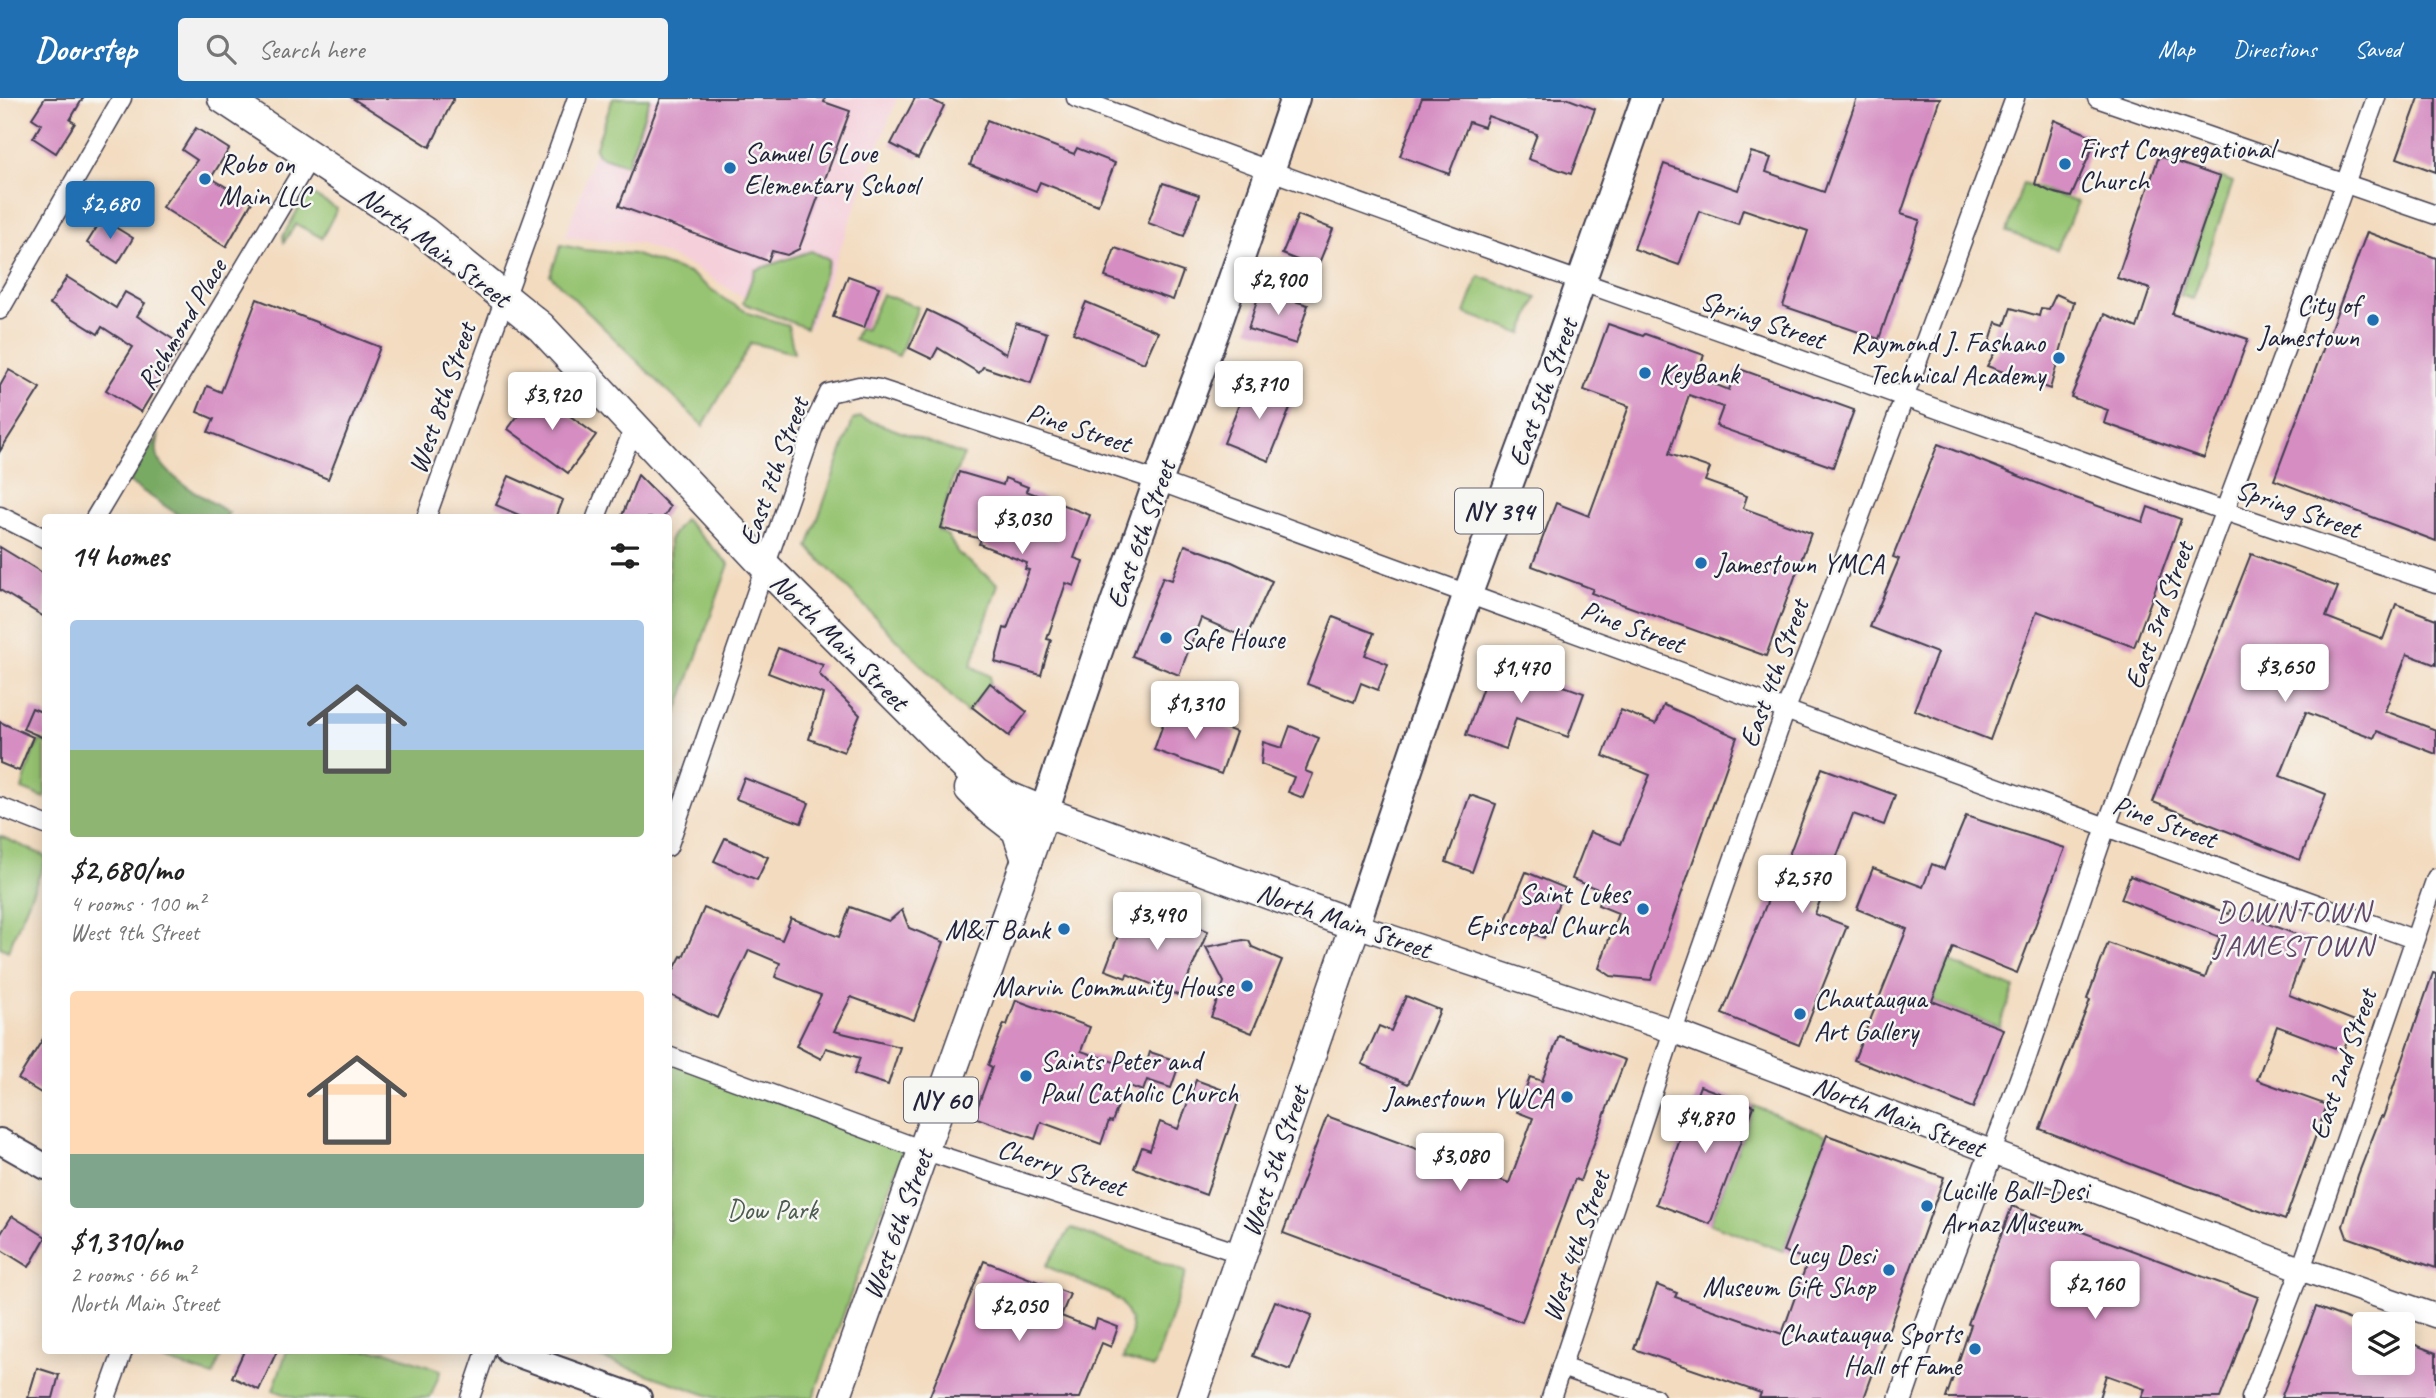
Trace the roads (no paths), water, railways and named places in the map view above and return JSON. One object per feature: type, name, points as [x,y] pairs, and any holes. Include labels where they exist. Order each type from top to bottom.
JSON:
[{"type":"highway","name":"North Main Street","points":[[223,98],[424,232],[541,327],[766,566],[974,775],[1006,796],[1044,812],[1355,925]]},
{"type":"highway","points":[[943,744],[937,756],[990,809],[1017,830],[1027,860]]},
{"type":"highway","name":"West 6th Street","points":[[835,1398],[1044,812]]},
{"type":"highway","name":"West 5th Street","points":[[1192,1398],[1355,925]]},
{"type":"main road","name":"East 6th Street","points":[[1044,812],[1158,481],[1215,331],[1295,98]]},
{"type":"main road","name":"East 5th Street","points":[[1355,925],[1468,593],[1646,98]]},
{"type":"main road","points":[[0,1141],[42,1165]]},
{"type":"main road","points":[[517,1354],[639,1398]]},
{"type":"street","points":[[0,310],[122,98]]},
{"type":"street","name":"West 8th Street","points":[[427,514],[577,98]]},
{"type":"street","name":"Spring Street","points":[[1076,98],[1580,283],[2224,511],[2436,583]]},
{"type":"street","name":"East 4th Street","points":[[1673,1031],[1786,709],[2015,98]]},
{"type":"street","points":[[2097,98],[2436,215]]},
{"type":"street","name":"East 3rd Street","points":[[1992,1151],[2106,827],[2285,350],[2376,98]]},
{"type":"street","name":"Richmond Place","points":[[97,514],[311,156]]},
{"type":"street","name":"Pine Street","points":[[829,393],[859,386],[879,389],[1158,481],[2413,939]]},
{"type":"street","name":"East 7th Street","points":[[672,836],[816,420],[829,393]]},
{"type":"street","points":[[597,514],[635,426]]},
{"type":"street","points":[[0,516],[42,537]]},
{"type":"street","points":[[0,807],[42,823]]},
{"type":"street","name":"East 2nd Street","points":[[2251,1398],[2301,1269],[2436,878]]},
{"type":"street","name":"North Main Street","points":[[1355,925],[1673,1031],[2301,1269],[2436,1316]]},
{"type":"street","name":"West 4th Street","points":[[1550,1398],[1673,1031]]},
{"type":"street","name":"Cherry Street","points":[[672,1057],[923,1150],[1242,1254]]},
{"type":"street","points":[[1901,1398],[1992,1151]]},
{"type":"street","points":[[106,1398],[122,1354]]},
{"type":"street","points":[[470,1398],[485,1354]]},
{"type":"street","points":[[1561,1367],[1655,1398]]},
{"type":"place","name":"First Congregational Church","points":[[2065,164]]},
{"type":"place","name":"Samuel G Love Elementary School","points":[[730,168]]},
{"type":"place","name":"Robo on Main LLC","points":[[205,179]]},
{"type":"place","name":"City of Jamestown","points":[[2373,320]]},
{"type":"place","name":"Raymond J. Fashano Technical Academy","points":[[2059,358]]},
{"type":"place","name":"KeyBank","points":[[1645,373]]},
{"type":"place","name":"Jamestown YMCA","points":[[1701,563]]},
{"type":"place","name":"Safe House","points":[[1166,638]]},
{"type":"place","name":"Saint Lukes Episcopal Church","points":[[1643,909]]},
{"type":"place","name":"M&T Bank","points":[[1064,929]]},
{"type":"place","name":"Marvin Community House","points":[[1247,986]]},
{"type":"place","name":"Chautauqua Art Gallery","points":[[1800,1014]]},
{"type":"place","name":"Saints Peter and Paul Catholic Church","points":[[1026,1076]]},
{"type":"place","name":"Jamestown YWCA","points":[[1567,1097]]},
{"type":"place","name":"Lucille Ball-Desi Arnaz Museum","points":[[1927,1206]]},
{"type":"place","name":"Lucy Desi Museum Gift Shop","points":[[1889,1270]]},
{"type":"place","name":"Chautauqua Sports Hall of Fame","points":[[1975,1349]]},
{"type":"district","name":"DOWNTOWN JAMESTOWN","points":[[2294,928]]},
{"type":"park label","name":"Dow Park","points":[[772,1209]]}]
